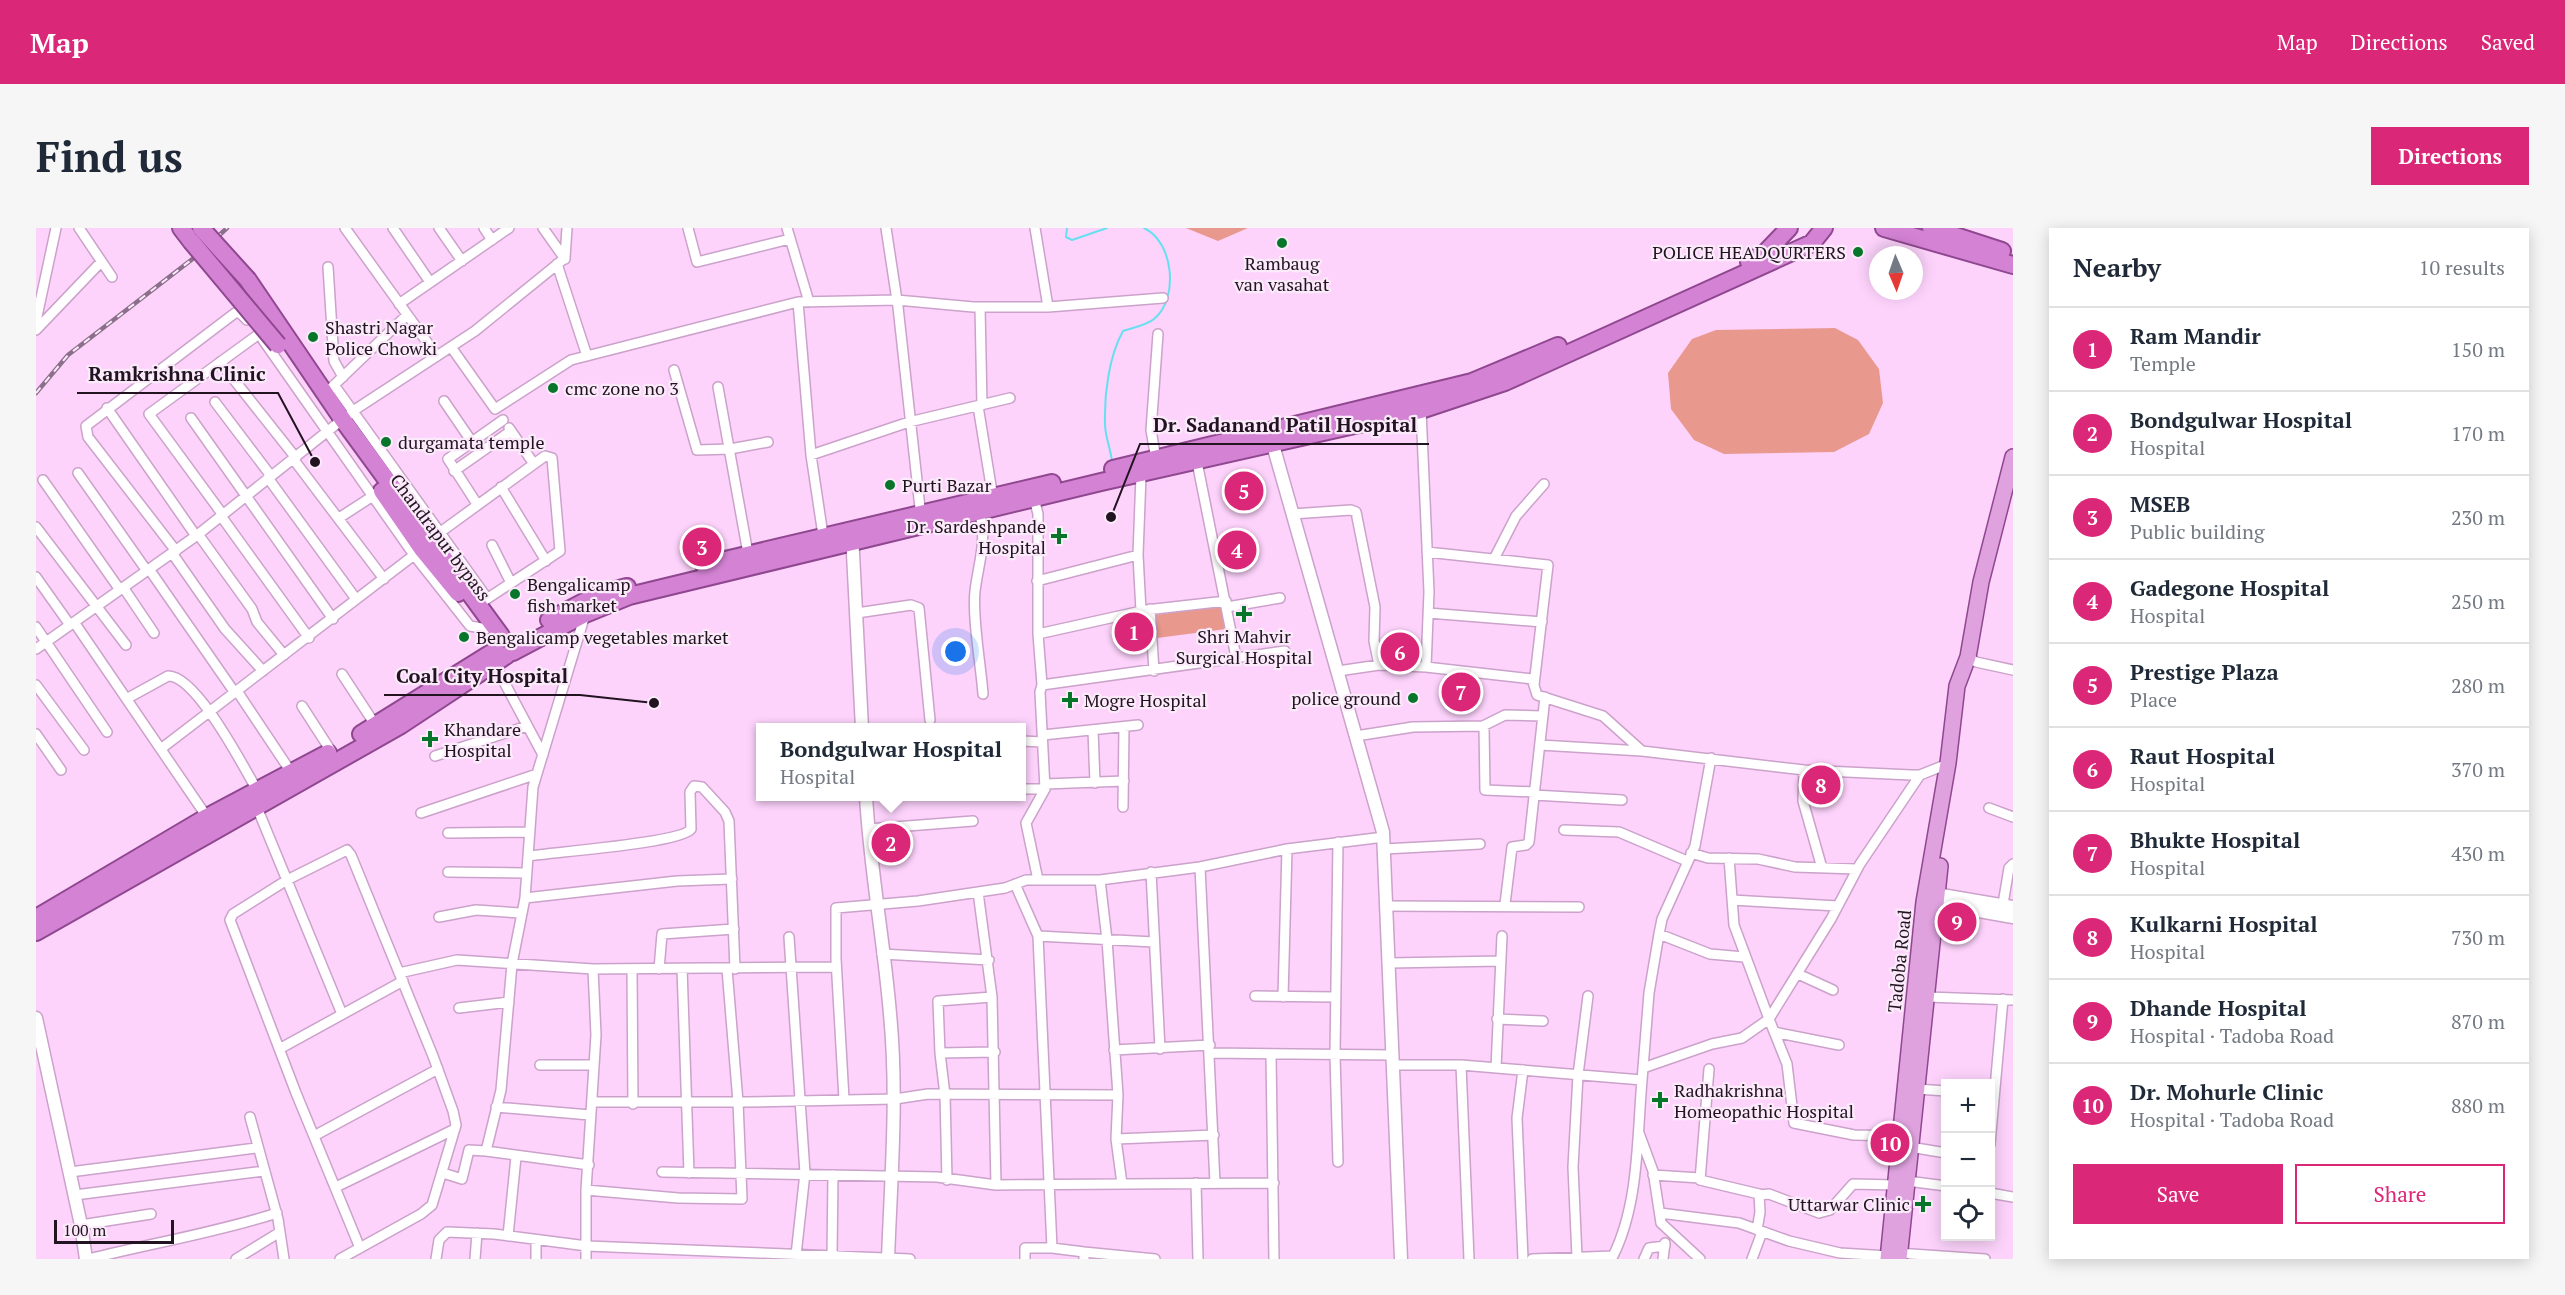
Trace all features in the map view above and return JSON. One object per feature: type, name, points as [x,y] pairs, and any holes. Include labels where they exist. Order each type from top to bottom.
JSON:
[{"type":"highway","points":[[986,513],[1094,479],[1197,462],[1486,377],[1758,258],[1789,228]]},
{"type":"highway","points":[[1130,473],[1156,459],[1421,410],[1505,382],[1812,243],[1824,228]]},
{"type":"highway","points":[[1884,228],[2013,265]]},
{"type":"highway","points":[[1931,228],[2013,254]]},
{"type":"highway","name":"Chandrapur bypass","points":[[193,231],[249,280],[330,390],[340,423],[378,493],[483,601],[501,646]]},
{"type":"highway","name":"Chandrapur bypass","points":[[193,231],[278,345],[340,423],[501,646]]},
{"type":"highway","points":[[36,932],[138,867],[255,797],[291,772],[376,726],[501,646],[597,595],[921,519],[986,513],[1036,505],[1094,479]]},
{"type":"highway","points":[[786,550],[823,535],[853,536]]},
{"type":"highway","points":[[36,917],[138,867],[207,817],[255,797],[401,725],[501,646],[629,596],[749,559]]},
{"type":"main road","name":"Tadoba Road","points":[[1892,1256],[1930,898],[1952,762],[1957,686],[1966,663],[1981,582],[2013,457]]},
{"type":"main road","name":"Tadoba Road","points":[[1905,1142],[1917,1089],[1927,997],[1930,898]]},
{"type":"street","points":[[36,321],[56,228]]},
{"type":"street","points":[[79,228],[112,277]]},
{"type":"street","points":[[345,228],[437,356]]},
{"type":"street","points":[[393,228],[430,282]]},
{"type":"street","points":[[439,228],[462,261]]},
{"type":"street","points":[[484,228],[492,240]]},
{"type":"street","points":[[399,304],[509,228]]},
{"type":"street","points":[[543,228],[561,262],[587,356]]},
{"type":"street","points":[[36,649],[197,535],[340,423],[475,331],[561,262],[567,228]]},
{"type":"street","points":[[688,228],[697,262],[790,238]]},
{"type":"street","points":[[787,228],[809,302]]},
{"type":"street","points":[[886,228],[897,300],[921,519]]},
{"type":"street","points":[[1035,228],[1048,307]]},
{"type":"street","points":[[36,330],[101,262]]},
{"type":"street","points":[[328,267],[334,361],[343,377]]},
{"type":"street","points":[[495,409],[571,360],[798,302],[897,300],[980,307],[1048,307],[1163,298]]},
{"type":"street","points":[[798,302],[811,455],[823,535]]},
{"type":"street","points":[[980,307],[980,406],[986,513],[981,563],[975,592],[983,694]]},
{"type":"street","points":[[263,671],[225,629],[174,552],[88,437],[88,423],[235,313],[243,315],[290,374],[340,423]]},
{"type":"street","points":[[330,390],[407,315]]},
{"type":"street","points":[[259,334],[149,414],[309,638]]},
{"type":"street","points":[[1156,459],[1151,430],[1158,334]]},
{"type":"street","points":[[452,347],[534,464]]},
{"type":"street","points":[[220,362],[384,579]]},
{"type":"street","points":[[674,370],[696,448],[702,452],[768,442]]},
{"type":"street","points":[[718,387],[749,559]]},
{"type":"street","points":[[811,455],[909,422],[1010,398]]},
{"type":"street","points":[[444,401],[472,441]]},
{"type":"street","points":[[215,402],[356,600]]},
{"type":"street","points":[[107,408],[252,609],[257,622],[284,655]]},
{"type":"street","points":[[1421,410],[1427,552],[1426,666]]},
{"type":"street","points":[[191,418],[333,619]]},
{"type":"street","points":[[477,504],[448,459],[503,420]]},
{"type":"street","points":[[454,471],[511,430]]},
{"type":"street","points":[[1270,439],[1338,671],[1384,843],[1401,1259]]},
{"type":"street","points":[[162,748],[309,638],[477,504],[545,456],[552,458],[561,548],[559,554],[483,601]]},
{"type":"street","points":[[1197,462],[1236,657]]},
{"type":"street","points":[[78,473],[291,772]]},
{"type":"street","points":[[1130,473],[1138,555],[1154,671]]},
{"type":"street","points":[[43,480],[154,633]]},
{"type":"street","points":[[1494,559],[1516,516],[1544,484]]},
{"type":"street","points":[[501,487],[546,561]]},
{"type":"street","points":[[339,518],[378,493]]},
{"type":"street","points":[[1036,505],[1038,634],[1045,787],[1026,823],[1038,880]]},
{"type":"street","points":[[1292,514],[1352,510],[1356,512],[1375,607],[1374,641],[1379,665]]},
{"type":"street","points":[[36,526],[126,645]]},
{"type":"street","points":[[853,536],[862,723]]},
{"type":"street","points":[[492,545],[511,583]]},
{"type":"street","points":[[1427,552],[1548,565],[1534,687]]},
{"type":"street","points":[[1037,581],[1138,555]]},
{"type":"street","points":[[36,577],[128,698],[207,817]]},
{"type":"street","points":[[1038,634],[1145,610],[1280,598]]},
{"type":"street","points":[[856,613],[911,605],[919,608],[930,720]]},
{"type":"street","points":[[486,1151],[501,1090],[512,964],[520,913],[525,898],[533,787],[585,614]]},
{"type":"street","points":[[1428,614],[1542,622]]},
{"type":"street","points":[[36,627],[107,732]]},
{"type":"street","points":[[501,646],[527,726],[543,755]]},
{"type":"street","points":[[1042,685],[1285,651]]},
{"type":"street","points":[[1966,663],[1976,662],[2013,670]]},
{"type":"street","points":[[1338,671],[1379,665],[1426,666],[1532,680],[1537,695],[1603,716],[1642,751]]},
{"type":"street","points":[[342,674],[376,726]]},
{"type":"street","points":[[128,698],[164,678],[173,676],[181,680],[210,711],[255,797],[342,1014]]},
{"type":"street","points":[[36,685],[84,750]]},
{"type":"street","points":[[1504,904],[1512,847],[1528,844],[1545,697]]},
{"type":"street","points":[[302,706],[331,751]]},
{"type":"street","points":[[1356,736],[1413,727],[1484,726],[1505,715],[1543,716]]},
{"type":"street","points":[[1026,740],[1138,725]]},
{"type":"street","points":[[435,756],[527,726]]},
{"type":"street","points":[[1484,726],[1485,790],[1622,800]]},
{"type":"street","points":[[1123,807],[1124,727]]},
{"type":"street","points":[[1093,730],[1095,783]]},
{"type":"street","points":[[36,734],[61,770]]},
{"type":"street","points":[[1540,745],[1642,751],[1804,770],[1920,775],[1952,762]]},
{"type":"street","points":[[1532,1259],[1613,1256],[1623,1236],[1629,1209],[1638,1130],[1649,993],[1659,934],[1662,919],[1689,857],[1711,758]]},
{"type":"street","points":[[1804,770],[1803,801],[1822,868]]},
{"type":"street","points":[[421,813],[537,774]]},
{"type":"street","points":[[1643,1068],[1712,1044],[1742,1038],[1769,1019],[1798,974],[1857,869],[1920,775]]},
{"type":"street","points":[[1026,789],[1124,781]]},
{"type":"street","points":[[529,856],[654,842],[688,834],[691,830],[690,792],[699,786],[727,816],[734,929],[731,969],[742,1199],[678,1198],[586,1190]]},
{"type":"street","points":[[866,801],[890,1012],[895,1099],[888,1259]]},
{"type":"street","points":[[1989,808],[2013,817]]},
{"type":"street","points":[[868,829],[973,821]]},
{"type":"street","points":[[1564,830],[1619,832],[1689,857],[1754,858],[1792,866],[1857,869]]},
{"type":"street","points":[[448,833],[530,832]]},
{"type":"street","points":[[1338,842],[1335,997],[1338,1162]]},
{"type":"street","points":[[844,1099],[836,967],[836,908],[918,901],[1038,880],[1100,880],[1200,867],[1287,849],[1338,842],[1480,844]]},
{"type":"street","points":[[1283,997],[1287,849]]},
{"type":"street","points":[[339,1259],[360,1248],[428,1210],[449,1175],[455,1129],[453,1111],[401,977],[349,852],[342,851],[287,880],[232,914],[230,920],[360,1248]]},
{"type":"street","points":[[1729,858],[1734,926],[1787,1064],[1794,1123],[1905,1142],[1941,1152]]},
{"type":"street","points":[[1930,898],[2007,911],[2009,868],[2013,864]]},
{"type":"street","points":[[1200,867],[1215,1183]]},
{"type":"street","points":[[448,872],[526,873]]},
{"type":"street","points":[[1151,872],[1160,1049]]},
{"type":"street","points":[[525,898],[653,883],[732,879]]},
{"type":"street","points":[[1100,880],[1107,940],[1118,1095],[1116,1139],[1122,1184]]},
{"type":"street","points":[[1016,884],[1038,936],[1052,1248]]},
{"type":"street","points":[[978,892],[989,960],[992,997],[996,1185]]},
{"type":"street","points":[[1732,900],[1837,906]]},
{"type":"street","points":[[1386,906],[1504,904],[1580,907]]},
{"type":"street","points":[[439,917],[476,910],[520,913]]},
{"type":"street","points":[[659,969],[662,934],[734,929]]},
{"type":"street","points":[[1659,934],[1710,954],[1744,957]]},
{"type":"street","points":[[1038,936],[1154,942]]},
{"type":"street","points":[[1496,1068],[1502,936]]},
{"type":"street","points":[[789,938],[805,1173],[796,1255]]},
{"type":"street","points":[[882,954],[989,960]]},
{"type":"street","points":[[281,1048],[342,1014],[401,977],[457,960],[593,969],[836,967]]},
{"type":"street","points":[[1389,963],[1501,961]]},
{"type":"street","points":[[681,968],[689,1173]]},
{"type":"street","points":[[586,1259],[586,1190],[594,1065],[593,969]]},
{"type":"street","points":[[632,969],[633,1104]]},
{"type":"street","points":[[1798,974],[1833,990]]},
{"type":"street","points":[[1255,996],[1335,997]]},
{"type":"street","points":[[1577,1257],[1573,1167],[1578,1075],[1588,996]]},
{"type":"street","points":[[947,1180],[945,1095],[940,1053],[938,1001],[992,997]]},
{"type":"street","points":[[1927,997],[2013,1000]]},
{"type":"street","points":[[1994,1079],[2003,999]]},
{"type":"street","points":[[459,1008],[509,1002]]},
{"type":"street","points":[[36,1018],[87,1259],[239,1225],[277,1213]]},
{"type":"street","points":[[1497,1019],[1543,1022]]},
{"type":"street","points":[[1774,1032],[1839,1045]]},
{"type":"street","points":[[1114,1050],[1210,1049],[1271,1055],[1335,1055],[1642,1080]]},
{"type":"street","points":[[940,1053],[994,1053]]},
{"type":"street","points":[[1271,1055],[1274,1259]]},
{"type":"street","points":[[540,1065],[594,1065]]},
{"type":"street","points":[[1461,1065],[1469,1259]]},
{"type":"street","points":[[314,1136],[438,1069]]},
{"type":"street","points":[[1700,1179],[1709,1069]]},
{"type":"street","points":[[1523,1070],[1517,1118],[1523,1259]]},
{"type":"street","points":[[1917,1089],[1941,1091]]},
{"type":"street","points":[[592,1102],[633,1104],[800,1099],[895,1099],[945,1095],[1044,1097],[1118,1095]]},
{"type":"street","points":[[496,1107],[590,1115]]},
{"type":"street","points":[[250,1117],[256,1148],[277,1213],[284,1259]]},
{"type":"street","points":[[336,1187],[455,1129]]},
{"type":"street","points":[[1638,1130],[1653,1175],[1661,1223],[1667,1231],[1700,1259]]},
{"type":"street","points":[[1116,1139],[1214,1135]]},
{"type":"street","points":[[70,1172],[256,1148]]},
{"type":"street","points":[[449,1175],[462,1179],[470,1150],[589,1165]]},
{"type":"street","points":[[508,1236],[516,1157]]},
{"type":"street","points":[[75,1195],[264,1172]]},
{"type":"street","points":[[662,1172],[892,1176],[996,1185],[1274,1184]]},
{"type":"street","points":[[832,1256],[833,1175]]},
{"type":"street","points":[[1653,1175],[1700,1179],[1703,1183],[1760,1195],[1769,1194],[1819,1214],[1830,1210],[1853,1184],[1901,1183],[1941,1186]]},
{"type":"street","points":[[1196,1183],[1198,1259]]},
{"type":"street","points":[[1995,1194],[2013,1197]]},
{"type":"street","points":[[1752,1259],[1760,1231],[1760,1195]]},
{"type":"street","points":[[1660,1213],[1739,1223],[1840,1253],[1985,1259]]},
{"type":"street","points":[[81,1225],[151,1214]]},
{"type":"street","points":[[1663,1259],[1667,1231]]},
{"type":"street","points":[[237,1259],[280,1232]]},
{"type":"street","points":[[436,1259],[439,1240],[447,1232],[508,1236],[587,1246],[724,1256],[796,1255],[910,1259]]},
{"type":"street","points":[[474,1259],[477,1233]]},
{"type":"street","points":[[536,1240],[536,1259]]},
{"type":"street","points":[[1644,1259],[1647,1249],[1665,1246]]},
{"type":"street","points":[[1025,1259],[1025,1248],[1052,1248],[1084,1255],[1155,1259]]},
{"type":"shaded area","points":[[1186,228],[1248,228],[1218,241]]},
{"type":"shaded area","points":[[1835,328],[1858,340],[1879,369],[1883,403],[1869,434],[1834,452],[1724,454],[1694,440],[1671,409],[1668,373],[1692,339],[1716,330]]},
{"type":"shaded area","points":[[1223,606],[1226,629],[1157,638],[1155,615]]},
{"type":"waterway","points":[[1067,228],[1066,237],[1072,240],[1107,228]]},
{"type":"waterway","points":[[1112,462],[1105,429],[1105,413],[1108,376],[1114,352],[1123,331],[1151,321],[1162,310],[1170,285],[1170,271],[1162,245],[1144,228]]},
{"type":"railway","points":[[36,393],[68,355],[199,254],[227,228]]},
{"type":"place","name":"Rambaug van vasahat","points":[[1282,243]]},
{"type":"place","name":"POLICE HEADQURTERS","points":[[1858,252]]},
{"type":"place","name":"Shastri Nagar Police Chowki","points":[[313,337]]},
{"type":"place","name":"cmc zone no 3","points":[[553,388]]},
{"type":"place","name":"durgamata temple","points":[[386,442]]},
{"type":"place","name":"Ramkrishna Clinic","points":[[315,462]]},
{"type":"place","name":"Purti Bazar","points":[[890,485]]},
{"type":"place","name":"Prestige Plaza","points":[[1244,491]]},
{"type":"place","name":"Dr. Sadanand Patil Hospital","points":[[1111,517]]},
{"type":"place","name":"Dr. Sardeshpande Hospital","points":[[1059,536]]},
{"type":"place","name":"MSEB","points":[[702,547]]},
{"type":"place","name":"Gadegone Hospital","points":[[1237,550]]},
{"type":"place","name":"Bengalicamp fish market","points":[[515,594]]},
{"type":"place","name":"Shri Mahvir Surgical Hospital","points":[[1244,614]]},
{"type":"place","name":"Ram Mandir","points":[[1134,632]]},
{"type":"place","name":"Bengalicamp vegetables market","points":[[464,637]]},
{"type":"place","name":"Raut Hospital","points":[[1400,652]]},
{"type":"place","name":"Bhukte Hospital","points":[[1461,692]]},
{"type":"place","name":"police ground","points":[[1413,698]]},
{"type":"place","name":"Mogre Hospital","points":[[1070,700]]},
{"type":"place","name":"Coal City Hospital","points":[[654,703]]},
{"type":"place","name":"Khandare Hospital","points":[[430,739]]},
{"type":"place","name":"Kulkarni Hospital","points":[[1821,785]]},
{"type":"place","name":"Bondgulwar Hospital","points":[[891,843]]},
{"type":"place","name":"Dhande Hospital","points":[[1957,922]]},
{"type":"place","name":"Radhakrishna Homeopathic Hospital","points":[[1660,1100]]},
{"type":"place","name":"Dr. Mohurle Clinic","points":[[1890,1143]]},
{"type":"place","name":"Uttarwar Clinic","points":[[1923,1204]]}]
